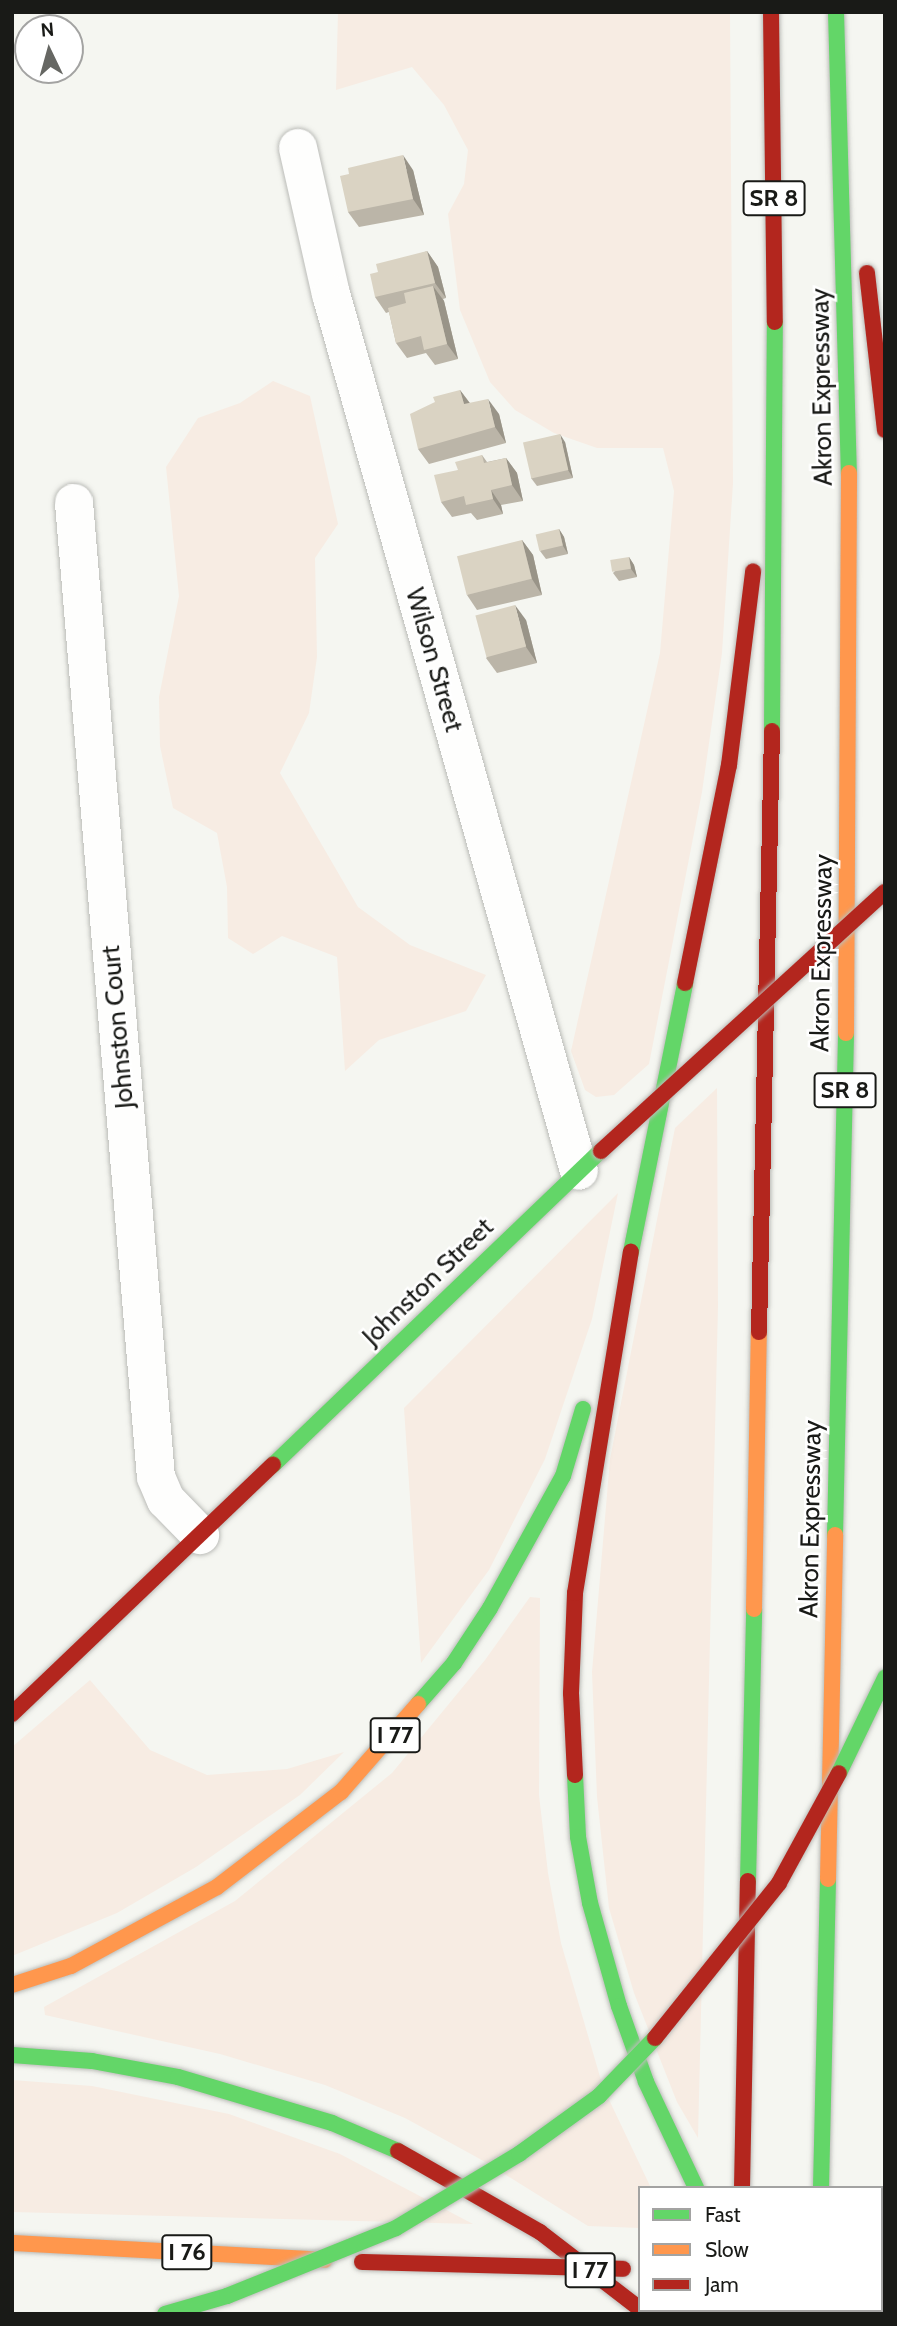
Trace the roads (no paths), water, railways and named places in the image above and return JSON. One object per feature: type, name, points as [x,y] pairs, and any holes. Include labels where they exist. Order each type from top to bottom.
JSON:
[{"type":"main road","name":"Akron Expressway","points":[[742,2186],[776,384],[771,12]]},
{"type":"main road","name":"Akron Expressway","points":[[821,2186],[848,955],[849,424],[837,12]]},
{"type":"main road","points":[[837,12],[859,201]]},
{"type":"main road","points":[[865,255],[885,430]]},
{"type":"main road","points":[[695,2186],[665,2123],[619,2007],[590,1903],[572,1773],[575,1593],[615,1332],[729,765],[776,384]]},
{"type":"main road","name":"Johnston Street","points":[[12,1714],[590,1161],[885,892]]},
{"type":"main road","name":"I 77","points":[[12,1985],[71,1966],[217,1886],[285,1839],[389,1742],[454,1663],[533,1535],[563,1476],[586,1401],[615,1332]]},
{"type":"main road","points":[[165,2314],[227,2296],[396,2228],[519,2154],[599,2096],[668,2025],[779,1883],[815,1823],[885,1678]]},
{"type":"main road","name":"I 77","points":[[12,2055],[92,2061],[253,2096],[400,2151],[540,2232],[638,2308]]},
{"type":"main road","name":"I 76","points":[[12,2243],[362,2262],[638,2269]]},
{"type":"street","name":"Wilson Street","points":[[298,148],[334,306],[590,1161]]},
{"type":"street","name":"Johnston Court","points":[[74,503],[156,1477],[166,1500],[200,1535]]}]
